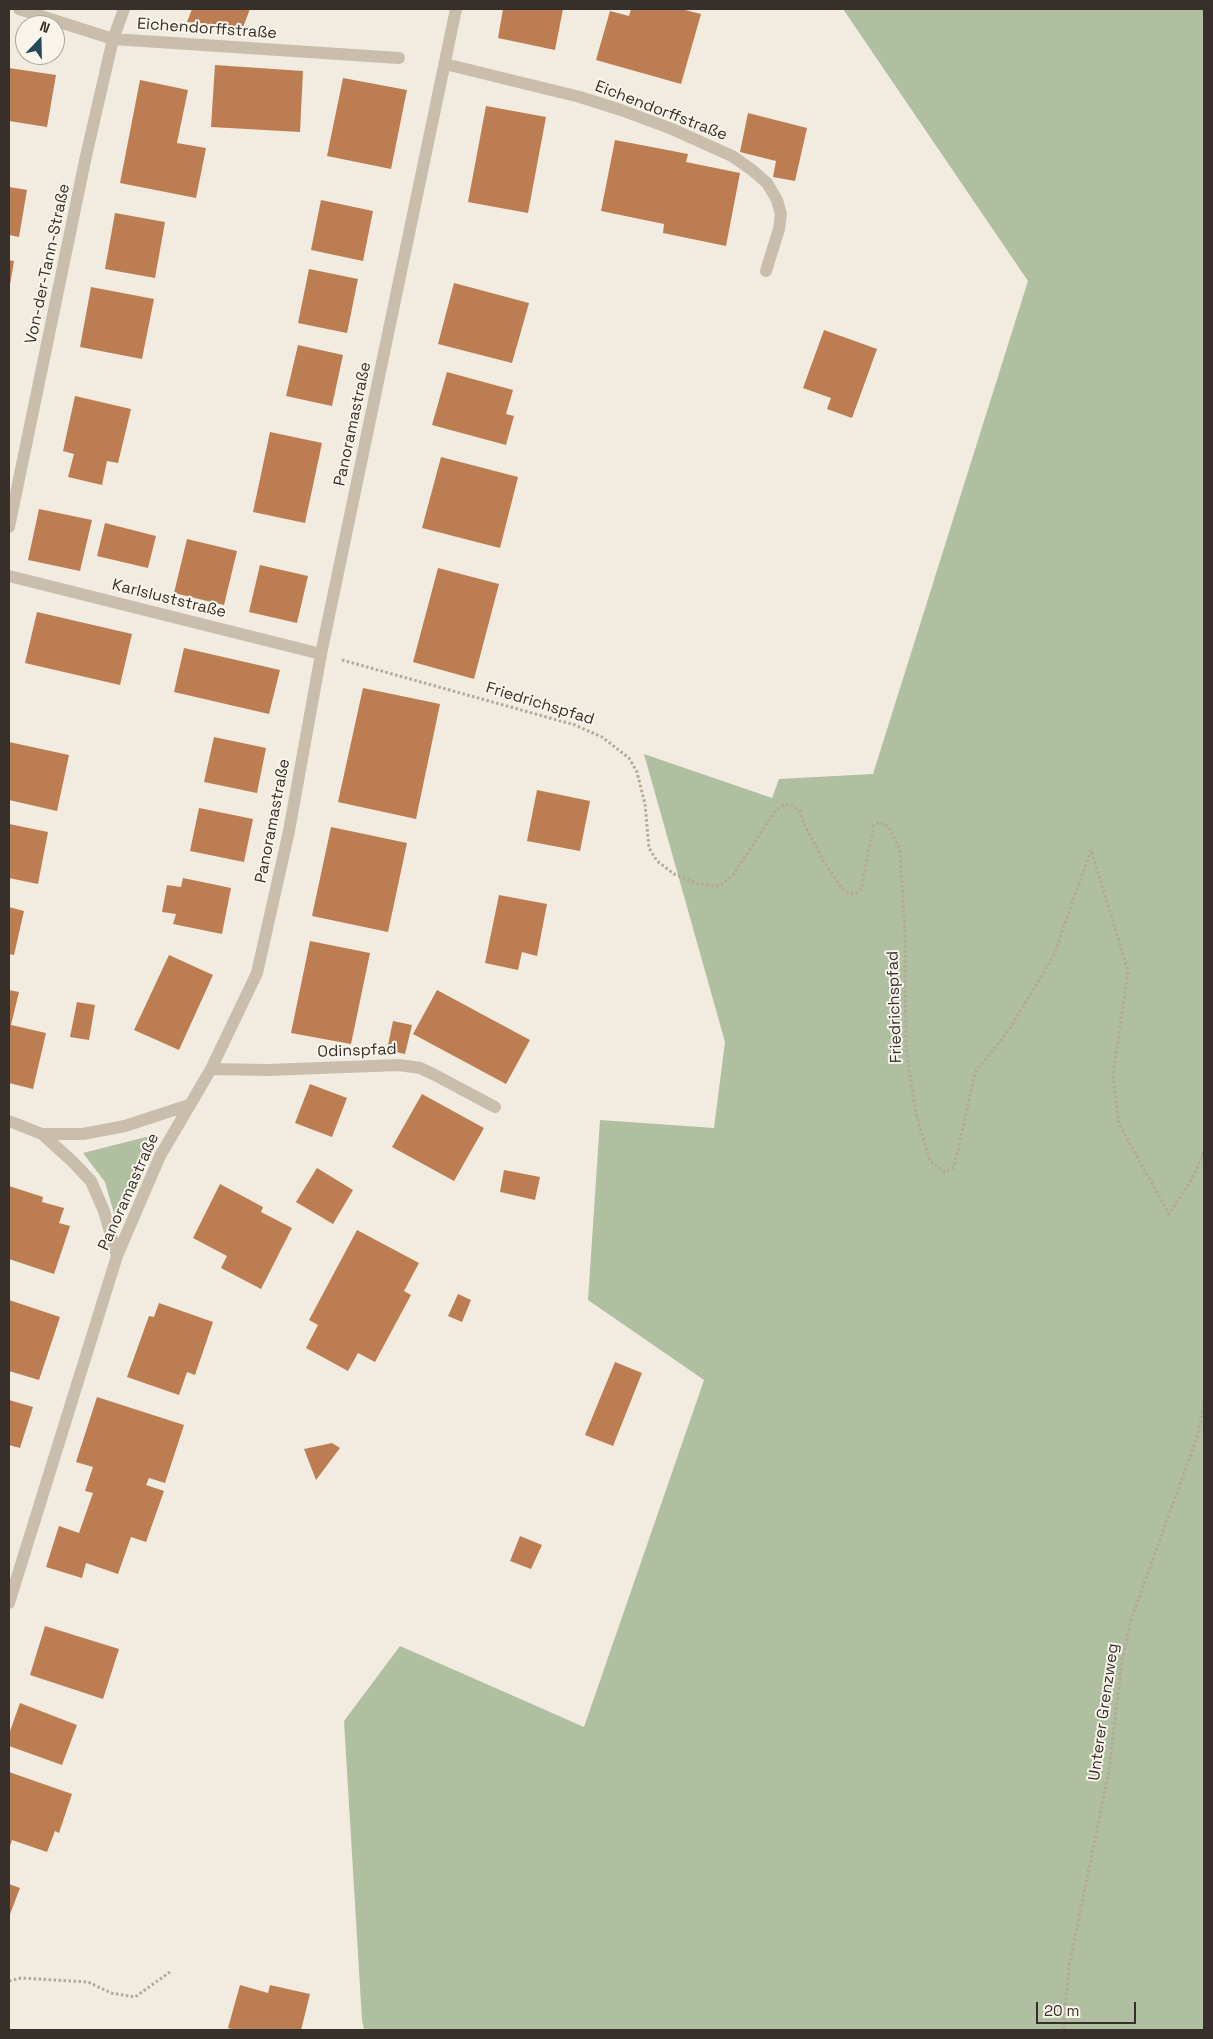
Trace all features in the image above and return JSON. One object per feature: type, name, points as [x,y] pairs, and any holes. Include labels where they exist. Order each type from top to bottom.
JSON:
[{"type":"street","name":"Eichendorffstraße","points":[[19,9],[113,39],[399,58]]},
{"type":"street","name":"Von-der-Tann-Straße","points":[[9,528],[86,156],[113,39],[124,9]]},
{"type":"street","name":"Panoramastraße","points":[[9,1603],[117,1256],[160,1156],[211,1069],[257,972],[289,831],[321,654],[456,9]]},
{"type":"street","name":"Eichendorffstraße","points":[[446,64],[580,97],[622,110],[672,129],[739,161],[767,184],[777,200],[780,214],[779,229],[766,271]]},
{"type":"street","name":"Karlsluststraße","points":[[9,576],[321,654]]},
{"type":"street","name":"Odinspfad","points":[[211,1069],[268,1070],[399,1065],[420,1068],[434,1074],[495,1107]]},
{"type":"street","points":[[42,1134],[83,1134],[124,1126],[189,1105]]},
{"type":"street","points":[[9,1121],[42,1134],[91,1181],[104,1211],[117,1256]]},
{"type":"path","name":"Friedrichspfad","points":[[345,660],[575,726],[602,737],[629,758],[637,772],[645,804],[649,848],[657,861],[674,874],[698,884],[719,886],[734,875],[776,810],[784,804],[793,806],[800,811],[804,824],[824,862],[841,887],[848,894],[855,894],[861,890],[874,825],[880,822],[889,827],[900,849],[905,933],[906,1048],[916,1114],[930,1160],[945,1172],[954,1167],[975,1073],[1009,1030],[1053,957],[1091,850],[1128,971],[1113,1076],[1119,1124],[1168,1214],[1192,1179],[1204,1151]]},
{"type":"path","name":"Unterer Grenzweg","points":[[1063,2030],[1070,1966],[1109,1771],[1122,1660],[1131,1620],[1197,1437],[1204,1406]]},
{"type":"path","points":[[9,1981],[21,1978],[88,1982],[111,1993],[135,1997],[170,1972]]},
{"type":"green space","points":[[843,9],[1204,9],[1204,2030],[364,2030],[344,1721],[400,1646],[584,1727],[704,1380],[588,1300],[600,1120],[714,1128],[725,1042],[644,754],[772,798],[779,779],[873,774],[1028,281]]},
{"type":"green space","points":[[150,1136],[115,1217],[105,1182],[83,1153]]},
{"type":"building","points":[[192,9],[250,9],[243,27],[187,22]]},
{"type":"building","points":[[503,9],[563,9],[555,50],[498,38]]},
{"type":"building","points":[[631,9],[681,9],[701,14],[681,84],[596,60],[610,11],[629,16]]},
{"type":"building","points":[[215,65],[303,71],[300,132],[211,127]]},
{"type":"building","points":[[9,68],[56,75],[47,127],[9,121]]},
{"type":"building","points":[[343,78],[407,90],[391,169],[327,156]]},
{"type":"building","points":[[140,80],[188,90],[177,143],[206,148],[196,198],[120,183]]},
{"type":"building","points":[[486,106],[546,117],[528,213],[468,202]]},
{"type":"building","points":[[748,113],[807,128],[795,181],[773,177],[776,161],[740,152]]},
{"type":"building","points":[[615,140],[688,154],[686,162],[740,173],[726,246],[663,233],[664,224],[601,211]]},
{"type":"building","points":[[9,187],[27,190],[19,237],[9,235]]},
{"type":"building","points":[[321,200],[373,211],[363,261],[311,250]]},
{"type":"building","points":[[115,213],[165,222],[155,278],[105,269]]},
{"type":"building","points":[[9,260],[14,261],[10,285],[9,285]]},
{"type":"building","points":[[309,269],[358,279],[347,333],[298,323]]},
{"type":"building","points":[[454,283],[529,303],[512,363],[438,344]]},
{"type":"building","points":[[91,287],[154,299],[142,359],[80,347]]},
{"type":"building","points":[[824,330],[877,349],[852,418],[827,409],[831,398],[803,388]]},
{"type":"building","points":[[298,345],[343,355],[332,406],[286,396]]},
{"type":"building","points":[[447,372],[513,390],[506,414],[514,416],[506,445],[432,425]]},
{"type":"building","points":[[75,396],[131,409],[118,463],[107,461],[102,485],[68,477],[74,454],[63,451]]},
{"type":"building","points":[[270,432],[322,443],[305,523],[253,512]]},
{"type":"building","points":[[441,457],[518,477],[500,548],[422,528]]},
{"type":"building","points":[[39,509],[92,520],[80,571],[28,560]]},
{"type":"building","points":[[105,523],[156,536],[148,568],[97,556]]},
{"type":"building","points":[[187,539],[237,551],[224,605],[174,593]]},
{"type":"building","points":[[260,565],[308,576],[297,623],[249,612]]},
{"type":"building","points":[[438,568],[499,584],[474,679],[413,662]]},
{"type":"building","points":[[37,612],[132,634],[120,685],[25,663]]},
{"type":"building","points":[[184,648],[280,670],[269,714],[174,692]]},
{"type":"building","points":[[363,688],[440,704],[416,819],[338,802]]},
{"type":"building","points":[[214,737],[266,748],[257,793],[204,782]]},
{"type":"building","points":[[9,742],[69,755],[57,811],[9,800]]},
{"type":"building","points":[[537,790],[590,801],[580,851],[527,841]]},
{"type":"building","points":[[199,808],[253,819],[244,862],[190,851]]},
{"type":"building","points":[[9,824],[48,832],[38,884],[9,878]]},
{"type":"building","points":[[331,827],[407,843],[388,932],[312,916]]},
{"type":"building","points":[[183,878],[231,888],[222,934],[173,924],[176,914],[162,912],[167,885],[181,887]]},
{"type":"building","points":[[499,895],[547,904],[537,956],[522,952],[518,970],[485,963]]},
{"type":"building","points":[[9,907],[24,911],[14,955],[9,954]]},
{"type":"building","points":[[310,941],[370,953],[351,1044],[291,1033]]},
{"type":"building","points":[[169,955],[213,975],[179,1050],[134,1030]]},
{"type":"building","points":[[9,990],[19,992],[11,1025],[46,1033],[33,1089],[9,1083]]},
{"type":"building","points":[[437,990],[530,1040],[506,1084],[413,1034]]},
{"type":"building","points":[[77,1002],[95,1005],[89,1040],[70,1037]]},
{"type":"building","points":[[393,1021],[412,1025],[405,1054],[387,1050]]},
{"type":"building","points":[[310,1084],[347,1098],[332,1137],[295,1123]]},
{"type":"building","points":[[422,1094],[484,1128],[454,1181],[392,1147]]},
{"type":"building","points":[[317,1168],[353,1190],[333,1224],[296,1202]]},
{"type":"building","points":[[504,1170],[540,1177],[535,1200],[500,1192]]},
{"type":"building","points":[[220,1184],[263,1207],[261,1212],[292,1228],[261,1289],[221,1268],[227,1256],[193,1238]]},
{"type":"building","points":[[9,1186],[43,1197],[42,1202],[64,1208],[59,1223],[70,1226],[54,1274],[9,1259]]},
{"type":"building","points":[[357,1230],[419,1263],[404,1291],[411,1295],[375,1362],[358,1353],[348,1371],[306,1348],[318,1325],[309,1320]]},
{"type":"building","points":[[458,1294],[471,1300],[462,1322],[448,1316]]},
{"type":"building","points":[[9,1300],[60,1317],[39,1380],[9,1371]]},
{"type":"building","points":[[159,1303],[213,1322],[195,1375],[187,1372],[179,1395],[127,1377],[149,1316],[154,1317]]},
{"type":"building","points":[[615,1362],[642,1373],[613,1446],[585,1435]]},
{"type":"building","points":[[97,1397],[184,1425],[165,1483],[149,1478],[146,1485],[164,1491],[146,1542],[131,1537],[118,1574],[86,1563],[82,1578],[46,1567],[59,1526],[79,1533],[93,1493],[85,1491],[93,1467],[76,1462]]},
{"type":"building","points":[[9,1400],[33,1407],[20,1448],[9,1445]]},
{"type":"building","points":[[332,1443],[340,1448],[316,1480],[304,1449]]},
{"type":"building","points":[[520,1536],[542,1545],[531,1569],[510,1561]]},
{"type":"building","points":[[45,1626],[119,1649],[103,1699],[30,1675]]},
{"type":"building","points":[[20,1703],[77,1725],[62,1765],[9,1746],[9,1734]]},
{"type":"building","points":[[9,1772],[72,1794],[59,1833],[55,1831],[47,1852],[12,1840],[9,1849]]},
{"type":"building","points":[[9,1884],[20,1888],[9,1917]]},
{"type":"building","points":[[240,1985],[268,1993],[270,1985],[310,1994],[301,2030],[236,2030],[228,2028]]}]
